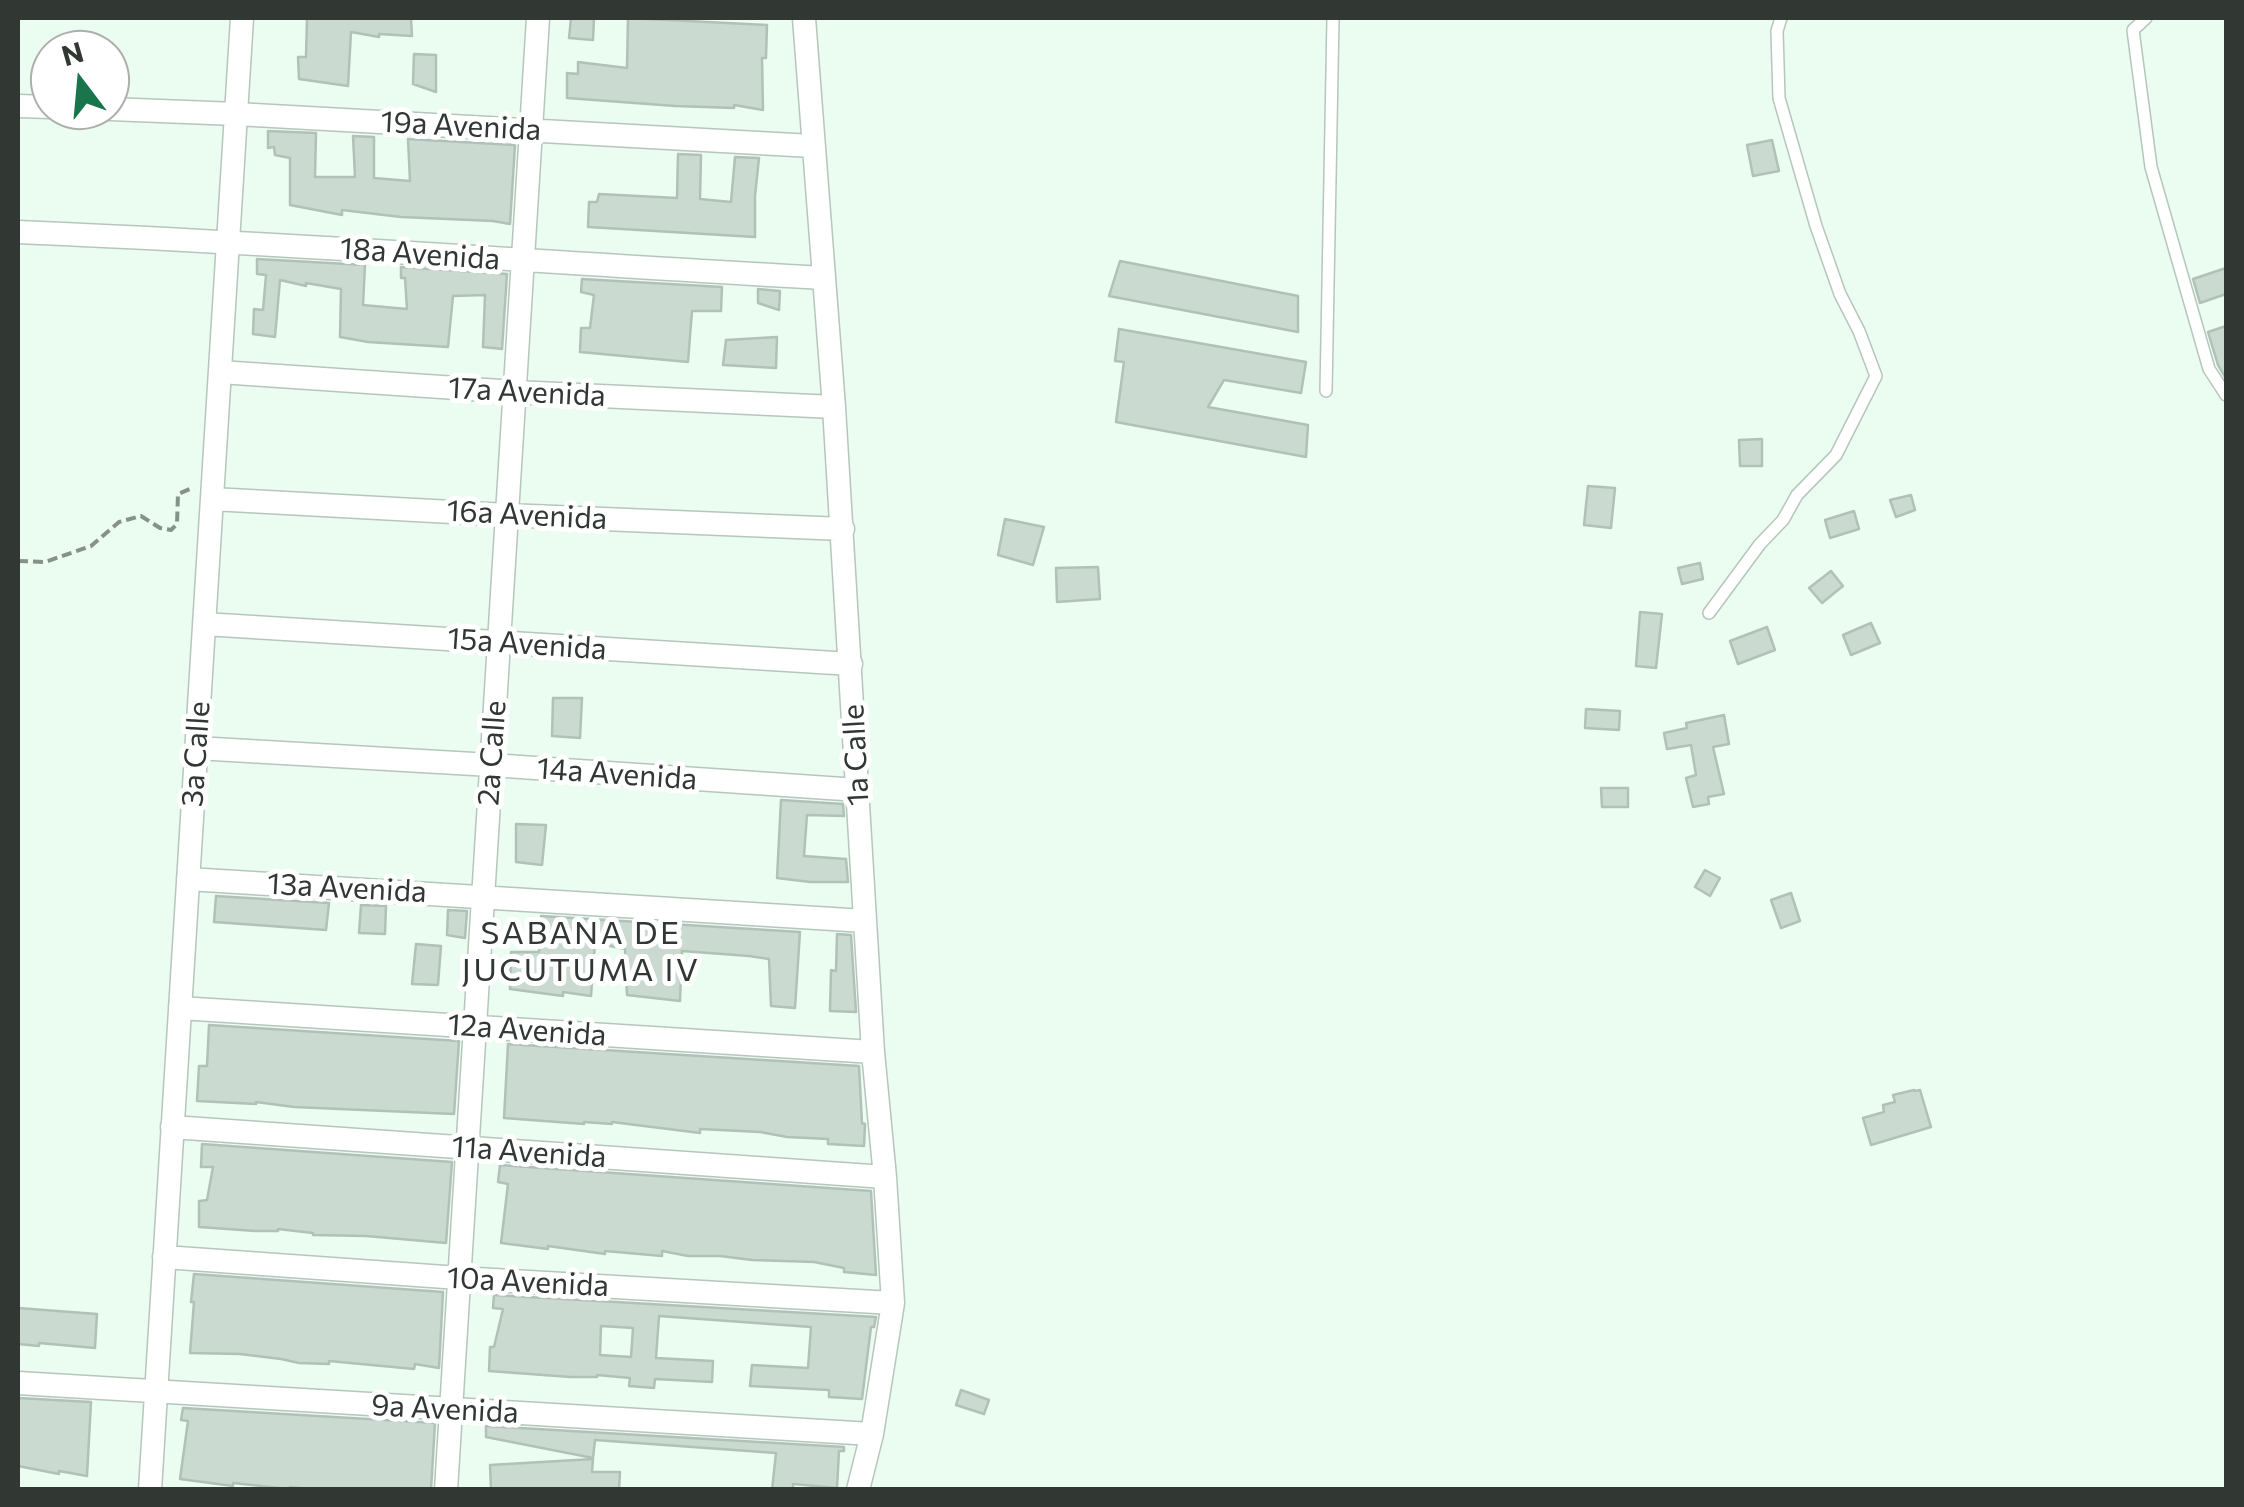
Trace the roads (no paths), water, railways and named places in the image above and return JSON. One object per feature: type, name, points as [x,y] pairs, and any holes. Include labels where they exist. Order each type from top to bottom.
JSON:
[{"type":"street","name":"3a Calle","points":[[150,1490],[242,18]]},
{"type":"street","name":"2a Calle","points":[[446,1490],[538,18]]},
{"type":"street","name":"1a Calle","points":[[804,18],[843,529],[873,1052],[893,1303],[872,1434],[858,1490]]},
{"type":"street","name":"19a Avenida","points":[[130,110],[812,146]]},
{"type":"street","name":"18a Avenida","points":[[18,232],[228,240],[823,278]]},
{"type":"street","name":"17a Avenida","points":[[220,372],[515,392],[834,407]]},
{"type":"street","name":"16a Avenida","points":[[212,499],[843,529]]},
{"type":"street","name":"15a Avenida","points":[[204,624],[851,664]]},
{"type":"street","name":"14a Avenida","points":[[196,748],[858,790]]},
{"type":"street","name":"13a Avenida","points":[[188,879],[865,921]]},
{"type":"street","name":"12a Avenida","points":[[180,1008],[873,1052]]},
{"type":"street","name":"11a Avenida","points":[[172,1127],[885,1177]]},
{"type":"street","name":"10a Avenida","points":[[164,1256],[893,1303]]},
{"type":"street","name":"9a Avenida","points":[[18,1383],[872,1434]]},
{"type":"lane","points":[[1326,391],[1333,18]]},
{"type":"lane","points":[[1709,613],[1760,544],[1783,520],[1797,495],[1836,455],[1876,376],[1816,226],[1779,98],[1780,18]]},
{"type":"lane","points":[[2146,18],[2133,30],[2152,167],[2209,369],[2226,396]]},
{"type":"district","name":"SABANA DE JUCUTUMA IV","points":[[581,952]]}]
